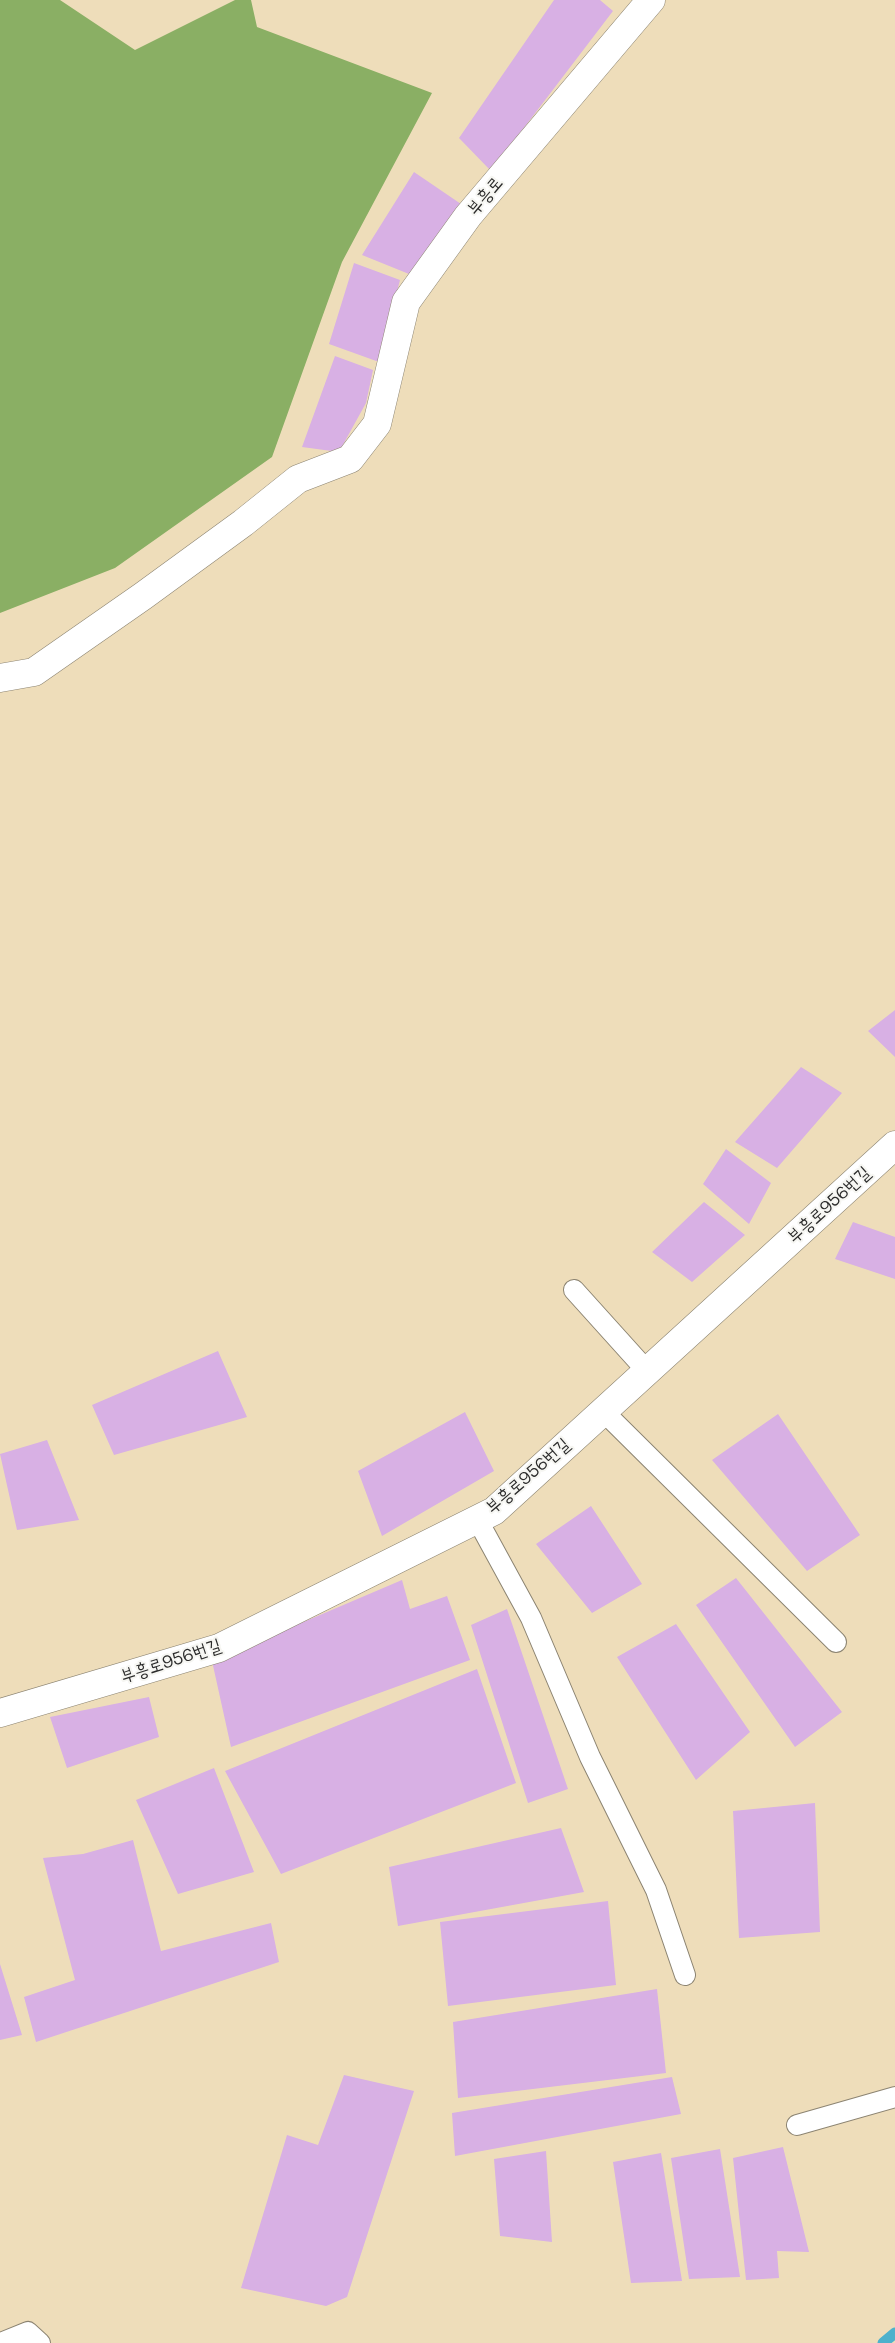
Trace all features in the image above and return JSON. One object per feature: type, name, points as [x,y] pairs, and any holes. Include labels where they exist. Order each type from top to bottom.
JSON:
[{"type":"street","name":"부흥로","points":[[0,678],[34,672],[166,579],[298,479],[350,459],[377,424],[406,302],[468,216],[651,0]]},
{"type":"street","name":"부흥로956번길","points":[[0,1714],[219,1648],[494,1511],[894,1147]]},
{"type":"lane","points":[[574,1290],[647,1372]]},
{"type":"lane","points":[[603,1411],[836,1642]]},
{"type":"lane","points":[[477,1519],[531,1618],[590,1757],[656,1890],[685,1975]]},
{"type":"lane","points":[[797,2125],[895,2097]]},
{"type":"lane","points":[[0,2343],[28,2332],[40,2343]]},
{"type":"green space","points":[[0,0],[60,0],[135,50],[235,0],[251,0],[257,27],[432,93],[342,262],[272,457],[115,568],[0,613]]},
{"type":"building","points":[[554,0],[600,0],[613,11],[491,171],[459,138]]},
{"type":"building","points":[[414,172],[461,204],[409,274],[362,255]]},
{"type":"building","points":[[354,263],[400,280],[379,362],[329,344]]},
{"type":"building","points":[[335,356],[373,370],[366,403],[339,452],[302,447]]},
{"type":"building","points":[[895,1010],[895,1057],[868,1031]]},
{"type":"building","points":[[801,1067],[842,1093],[777,1168],[735,1142]]},
{"type":"building","points":[[726,1149],[771,1183],[749,1224],[703,1184]]},
{"type":"building","points":[[704,1202],[745,1235],[692,1282],[652,1252]]},
{"type":"building","points":[[853,1222],[895,1237],[895,1279],[835,1259]]},
{"type":"building","points":[[218,1351],[247,1417],[114,1455],[92,1405]]},
{"type":"building","points":[[465,1412],[494,1471],[382,1536],[358,1471]]},
{"type":"building","points":[[778,1414],[860,1535],[807,1571],[712,1460]]},
{"type":"building","points":[[47,1440],[79,1520],[17,1530],[0,1454]]},
{"type":"building","points":[[591,1506],[642,1584],[592,1613],[536,1544]]},
{"type":"building","points":[[736,1578],[842,1712],[795,1747],[696,1605]]},
{"type":"building","points":[[402,1580],[410,1609],[447,1596],[470,1660],[231,1747],[212,1661]]},
{"type":"building","points":[[507,1609],[568,1789],[528,1803],[471,1625]]},
{"type":"building","points":[[676,1624],[750,1732],[696,1780],[617,1657]]},
{"type":"building","points":[[477,1669],[516,1783],[281,1874],[225,1771]]},
{"type":"building","points":[[149,1697],[159,1737],[67,1768],[50,1717]]},
{"type":"building","points":[[214,1768],[254,1872],[178,1894],[136,1800]]},
{"type":"building","points":[[815,1803],[820,1932],[739,1938],[733,1811]]},
{"type":"building","points":[[561,1828],[584,1892],[398,1926],[389,1867]]},
{"type":"building","points":[[133,1840],[161,1951],[271,1923],[279,1962],[36,2042],[24,1997],[75,1980],[43,1858],[83,1854]]},
{"type":"building","points":[[608,1901],[616,1985],[448,2006],[440,1922]]},
{"type":"building","points":[[0,1964],[22,2035],[0,2040]]},
{"type":"building","points":[[657,1989],[666,2073],[458,2098],[453,2022]]},
{"type":"building","points":[[344,2075],[414,2091],[347,2297],[326,2306],[241,2288],[287,2135],[318,2145]]},
{"type":"building","points":[[672,2077],[681,2114],[455,2156],[452,2113]]},
{"type":"building","points":[[783,2147],[809,2252],[777,2251],[779,2278],[746,2280],[733,2158]]},
{"type":"building","points":[[720,2149],[740,2277],[689,2279],[671,2158]]},
{"type":"building","points":[[546,2151],[552,2242],[500,2236],[494,2159]]},
{"type":"building","points":[[661,2153],[682,2281],[631,2283],[613,2162]]},
{"type":"waterway","points":[[883,2343],[895,2333]]}]
